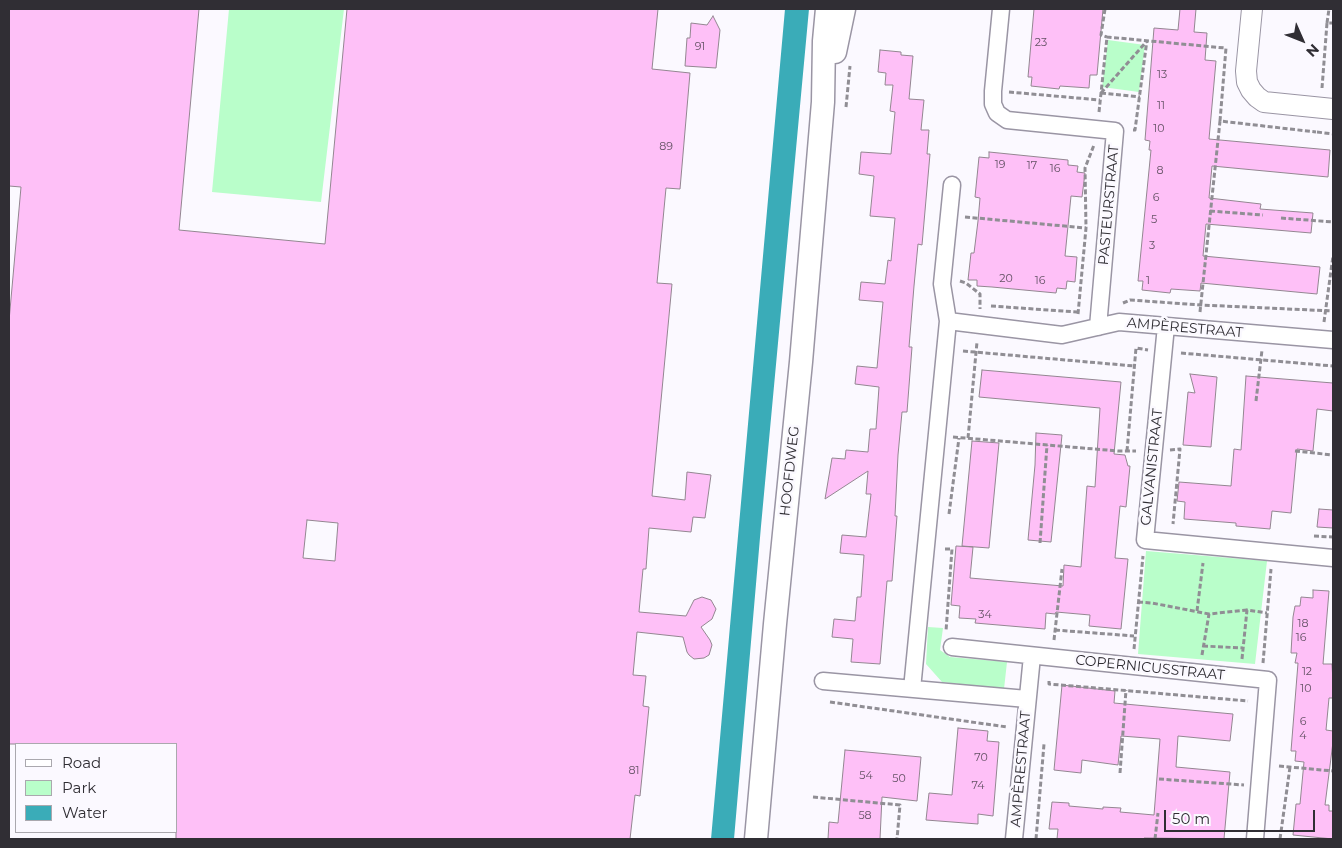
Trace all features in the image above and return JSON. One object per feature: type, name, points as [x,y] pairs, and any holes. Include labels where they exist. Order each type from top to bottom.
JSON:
[{"type":"main road","name":"HOOFDWEG","points":[[756,839],[801,362],[823,102],[824,41],[827,9]]},
{"type":"main road","name":"HOOFDWEG","points":[[823,102],[838,43],[844,9]]},
{"type":"street","name":"PASTEURSTRAAT","points":[[1001,9],[993,91],[993,104],[997,113],[1007,120],[1116,131],[1098,326]]},
{"type":"street","points":[[1252,9],[1246,71],[1247,82],[1251,90],[1264,102],[1327,108]]},
{"type":"street","points":[[912,689],[948,322],[942,279],[952,185]]},
{"type":"street","name":"AMPÈRESTRAAT","points":[[948,322],[1062,334],[1119,322],[1327,340]]},
{"type":"street","name":"GALVANISTRAAT","points":[[1166,326],[1145,540],[1333,558]]},
{"type":"street","points":[[952,647],[1032,656]]},
{"type":"street","name":"AMPÈRESTRAAT","points":[[1014,839],[1032,656]]},
{"type":"street","name":"COPERNICUSSTRAAT","points":[[1032,656],[1268,680]]},
{"type":"street","points":[[1255,839],[1268,680]]},
{"type":"street","name":"AMPÈRESTRAAT","points":[[823,681],[1027,699]]},
{"type":"path","points":[[1105,9],[1101,35],[1107,37]]},
{"type":"path","points":[[1316,132],[1327,108],[1329,9]]},
{"type":"path","points":[[1328,23],[1333,23]]},
{"type":"path","points":[[1092,150],[1116,131],[1135,130],[1140,97],[1147,40],[1101,93],[1140,97]]},
{"type":"path","points":[[993,91],[1100,100]]},
{"type":"path","points":[[1199,329],[1220,121],[1333,134]]},
{"type":"path","points":[[1210,212],[1263,215]]},
{"type":"path","points":[[948,215],[1107,230]]},
{"type":"path","points":[[1280,218],[1333,222]]},
{"type":"path","points":[[1327,340],[1333,256]]},
{"type":"path","points":[[942,279],[966,283],[980,294],[980,325],[968,438]]},
{"type":"path","points":[[1127,451],[1136,348],[1163,352],[1333,366]]},
{"type":"path","points":[[945,349],[1134,366]]},
{"type":"path","points":[[937,436],[1127,451],[1180,449],[1173,524],[1174,542]]},
{"type":"path","points":[[1040,543],[1047,445]]},
{"type":"path","points":[[1295,452],[1333,455]]},
{"type":"path","points":[[1133,666],[1134,636],[1145,540],[1173,524]]},
{"type":"path","points":[[1198,611],[1206,546]]},
{"type":"path","points":[[945,549],[952,549],[946,631],[952,647]]},
{"type":"path","points":[[1268,680],[1262,660],[1273,552]]},
{"type":"path","points":[[1138,602],[1152,602],[1209,614],[1247,610],[1267,613]]},
{"type":"path","points":[[1240,677],[1247,610]]},
{"type":"path","points":[[1199,673],[1209,614]]},
{"type":"path","points":[[1055,630],[1134,636]]},
{"type":"path","points":[[1203,646],[1243,648]]},
{"type":"path","points":[[1048,694],[1049,684]]},
{"type":"path","points":[[1120,773],[1126,690]]},
{"type":"path","points":[[821,700],[997,725],[1024,732],[1044,734],[1036,839]]},
{"type":"path","points":[[1261,764],[1333,771]]},
{"type":"path","points":[[1280,839],[1290,767]]},
{"type":"path","points":[[1159,779],[1259,786]]},
{"type":"path","points":[[813,797],[900,805],[897,839]]},
{"type":"path","points":[[1155,839],[1158,813]]},
{"type":"green space","points":[[229,9],[344,9],[321,202],[212,192]]},
{"type":"green space","points":[[1108,40],[1145,45],[1139,92],[1102,87]]},
{"type":"green space","points":[[1146,551],[1267,561],[1255,664],[1138,654]]},
{"type":"green space","points":[[928,627],[943,628],[940,650],[950,657],[1007,662],[1004,689],[942,682],[926,664]]},
{"type":"water","points":[[785,9],[809,9],[734,839],[711,839]]},
{"type":"building","points":[[9,9],[199,9],[179,230],[325,244],[347,9],[658,9],[652,69],[690,73],[680,189],[666,188],[657,283],[672,284],[652,496],[685,500],[687,472],[711,475],[705,518],[693,517],[691,532],[649,528],[646,569],[643,569],[639,612],[686,616],[694,600],[702,597],[711,600],[716,609],[712,619],[701,627],[712,645],[709,655],[704,658],[694,659],[689,655],[683,637],[637,632],[633,675],[646,676],[643,706],[649,707],[640,796],[635,795],[630,839],[176,839],[176,833],[178,833],[178,743],[9,744],[9,321],[21,187],[9,186]],"holes":[[[307,520],[338,523],[335,561],[303,558]]]},
{"type":"building","points":[[1034,9],[1103,9],[1097,75],[1090,75],[1089,88],[1060,86],[1059,89],[1031,86],[1032,77],[1028,77]]},
{"type":"building","points":[[1180,9],[1196,9],[1194,32],[1207,33],[1205,60],[1216,61],[1209,139],[1330,150],[1328,177],[1212,166],[1209,198],[1261,204],[1260,209],[1313,213],[1311,233],[1206,224],[1203,256],[1320,267],[1317,294],[1201,283],[1200,291],[1171,289],[1170,293],[1142,290],[1143,281],[1138,281],[1151,150],[1149,150],[1150,141],[1145,140],[1154,28],[1178,30]]},
{"type":"building","points":[[713,16],[720,30],[716,68],[685,66],[687,38],[690,38],[691,23],[707,25]]},
{"type":"building","points":[[880,50],[901,52],[901,55],[913,56],[909,99],[924,100],[921,130],[929,130],[927,154],[930,154],[922,245],[918,244],[914,286],[909,347],[912,347],[907,412],[902,412],[898,455],[895,516],[897,516],[892,581],[887,581],[880,664],[851,662],[853,639],[832,637],[834,619],[855,621],[857,597],[861,597],[864,555],[840,553],[842,535],[866,537],[871,494],[866,494],[868,471],[825,499],[832,458],[845,459],[846,450],[868,452],[870,429],[876,429],[879,387],[855,384],[857,366],[877,368],[883,302],[859,300],[861,282],[885,284],[888,260],[891,261],[895,218],[870,216],[874,176],[859,174],[861,152],[891,154],[895,112],[890,111],[893,85],[885,85],[886,73],[878,72]]},
{"type":"building","points":[[989,152],[1068,160],[1068,165],[1078,166],[1077,172],[1085,173],[1082,197],[1071,196],[1065,256],[1077,257],[1075,282],[1067,281],[1066,289],[1057,288],[1056,293],[977,286],[977,280],[968,280],[971,253],[974,253],[978,221],[980,198],[975,197],[979,157],[989,158]]},
{"type":"building","points":[[982,370],[1121,382],[1114,454],[1125,455],[1128,466],[1130,466],[1126,507],[1120,506],[1115,558],[1128,559],[1121,629],[1089,626],[1090,615],[1056,612],[1055,614],[1046,613],[1045,629],[975,623],[976,619],[959,618],[960,606],[951,605],[956,546],[973,547],[970,578],[1063,586],[1064,565],[1081,567],[1087,486],[1095,487],[1100,408],[979,397]]},
{"type":"building","points":[[1190,374],[1217,377],[1211,447],[1183,445],[1188,392],[1195,393]]},
{"type":"building","points":[[1246,376],[1333,383],[1333,411],[1317,409],[1313,451],[1297,449],[1291,513],[1272,511],[1270,529],[1236,526],[1236,523],[1184,519],[1185,502],[1177,501],[1179,482],[1231,486],[1234,449],[1241,450]]},
{"type":"building","points":[[1036,433],[1062,435],[1051,542],[1028,540]]},
{"type":"building","points":[[972,441],[999,443],[989,548],[962,546]]},
{"type":"building","points":[[1319,509],[1333,510],[1333,528],[1317,527]]},
{"type":"building","points":[[1313,590],[1329,591],[1323,664],[1332,664],[1333,698],[1329,698],[1326,730],[1333,731],[1333,742],[1325,805],[1329,805],[1329,811],[1333,811],[1333,839],[1293,835],[1296,804],[1300,804],[1304,762],[1295,761],[1296,751],[1291,751],[1298,663],[1295,663],[1297,653],[1291,653],[1293,617],[1295,606],[1300,606],[1301,597],[1313,598]]},
{"type":"building","points":[[1062,685],[1115,691],[1114,703],[1233,714],[1230,741],[1178,736],[1176,767],[1230,772],[1224,839],[1057,839],[1058,829],[1049,829],[1052,802],[1069,803],[1069,806],[1103,809],[1103,807],[1121,808],[1120,812],[1154,815],[1160,739],[1121,736],[1118,765],[1082,760],[1081,773],[1054,770]]},
{"type":"building","points":[[958,728],[988,731],[987,741],[999,742],[993,816],[978,814],[978,824],[926,820],[929,793],[952,795]]},
{"type":"building","points":[[845,750],[921,757],[917,801],[882,797],[880,839],[828,839],[829,822],[838,823]]}]
